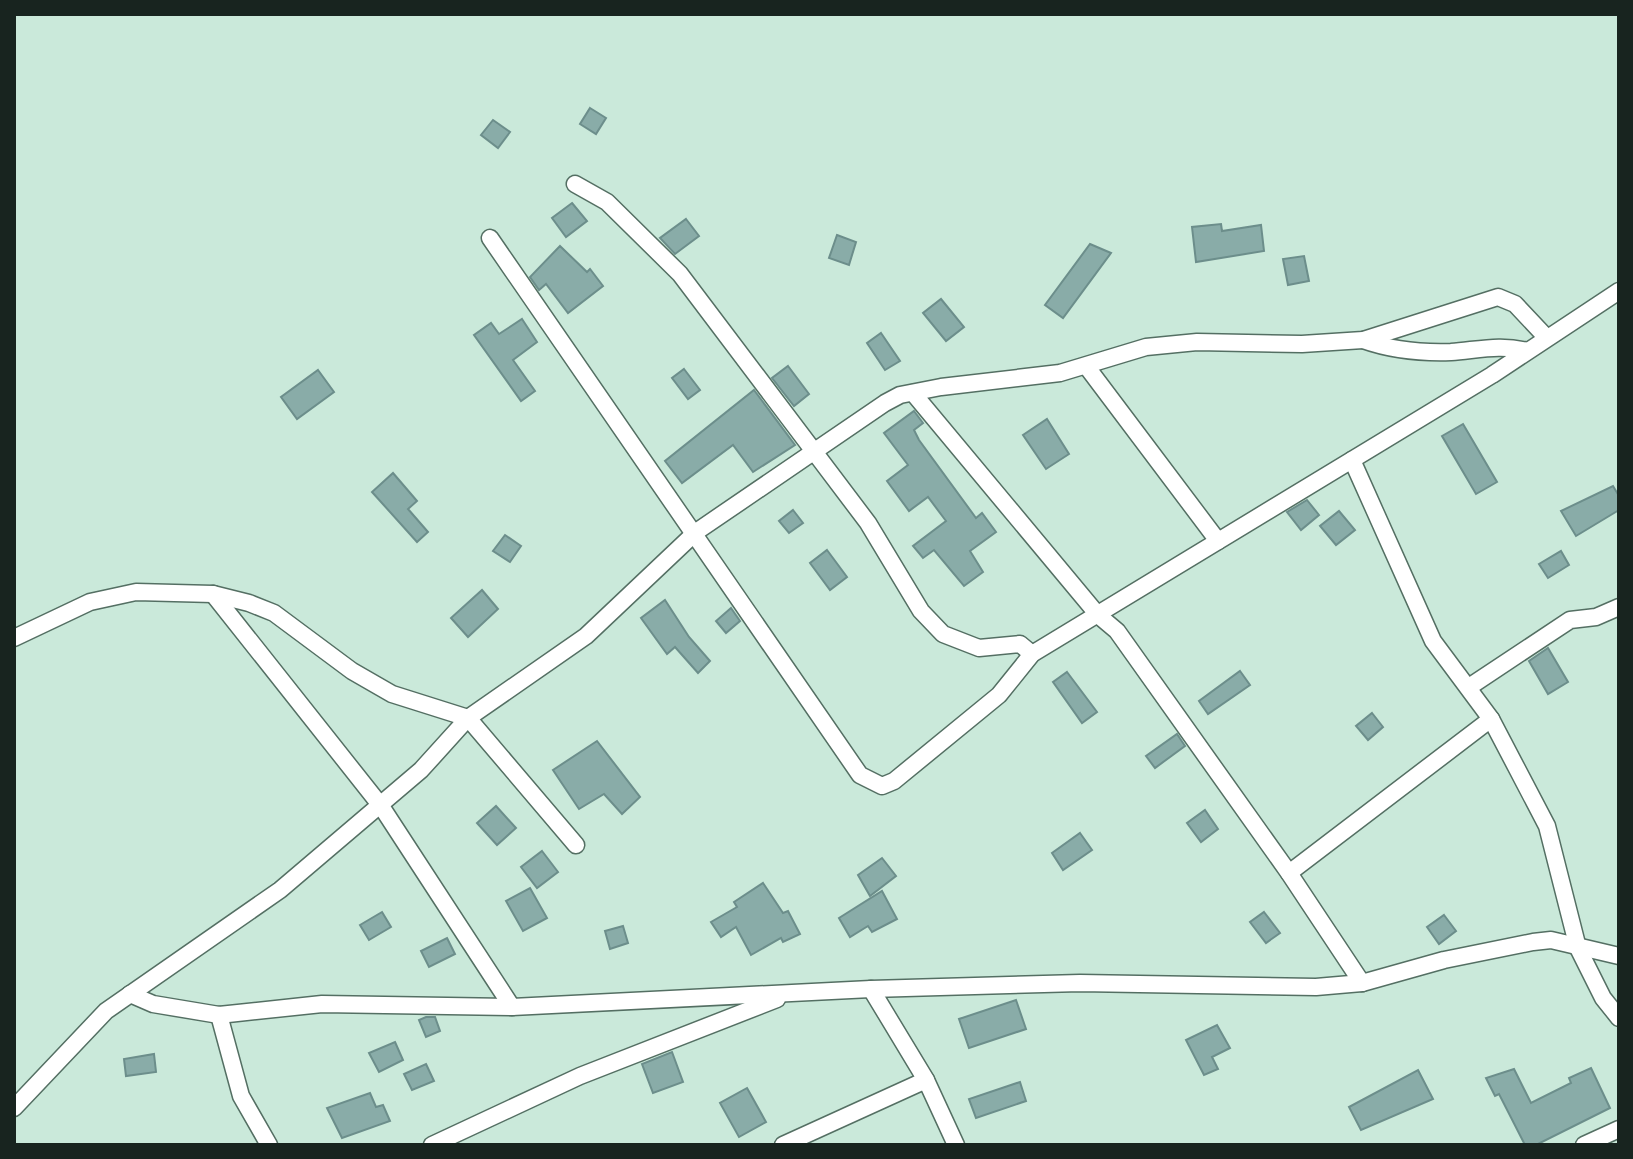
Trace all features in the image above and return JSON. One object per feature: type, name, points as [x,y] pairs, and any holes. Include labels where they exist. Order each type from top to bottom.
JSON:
[{"type":"street","points":[[575,184],[607,202],[680,274],[814,449],[868,523],[921,611],[943,634],[979,648],[1020,644],[1032,654]]},
{"type":"street","points":[[490,238],[696,532],[860,775],[882,786],[894,781],[999,695],[1032,654],[1352,460],[1619,291]]},
{"type":"street","points":[[14,1108],[87,1029],[130,994],[166,972],[280,890],[421,770],[468,718],[586,636],[696,532],[885,403],[913,393],[1087,367],[1146,347],[1197,342],[1302,344],[1363,340],[1498,297],[1515,304],[1546,337]]},
{"type":"street","points":[[1363,340],[1383,347],[1435,352],[1508,346],[1527,351]]},
{"type":"street","points":[[1087,367],[1218,541]]},
{"type":"street","points":[[913,393],[1098,615],[1127,644],[1289,873],[1362,983]]},
{"type":"street","points":[[1352,460],[1433,641],[1491,719],[1547,826],[1578,948],[1603,998],[1619,1018]]},
{"type":"street","points":[[14,638],[90,602],[136,592],[213,594],[274,613],[352,671],[392,694],[468,718],[576,845]]},
{"type":"street","points":[[213,594],[381,806],[512,1007]]},
{"type":"street","points":[[1469,687],[1570,620],[1596,617],[1619,607]]},
{"type":"street","points":[[1289,873],[1491,719]]},
{"type":"street","points":[[130,994],[153,1004],[219,1015],[322,1004],[512,1007],[871,989],[1080,983],[1259,987],[1362,983],[1444,960],[1551,940],[1619,956]]},
{"type":"street","points":[[166,972],[167,991],[178,1009]]},
{"type":"street","points":[[871,989],[926,1080],[956,1145]]},
{"type":"street","points":[[432,1145],[580,1076],[792,993]]},
{"type":"street","points":[[219,1015],[241,1096],[269,1145]]},
{"type":"street","points":[[783,1145],[926,1080]]},
{"type":"street","points":[[1584,1145],[1619,1129]]},
{"type":"building","points":[[590,108],[606,118],[596,134],[580,124]]},
{"type":"building","points":[[493,120],[510,132],[498,148],[481,135]]},
{"type":"building","points":[[572,203],[587,221],[566,237],[552,218]]},
{"type":"building","points":[[686,219],[699,236],[675,254],[660,238]]},
{"type":"building","points":[[1221,224],[1222,231],[1261,225],[1264,251],[1196,262],[1192,227]]},
{"type":"building","points":[[837,235],[856,242],[849,265],[829,258]]},
{"type":"building","points":[[1090,244],[1111,253],[1063,318],[1045,305]]},
{"type":"building","points":[[560,246],[587,272],[590,269],[603,286],[568,313],[546,284],[539,290],[530,277]]},
{"type":"building","points":[[1304,256],[1309,281],[1288,285],[1283,259]]},
{"type":"building","points":[[941,299],[964,327],[946,341],[923,313]]},
{"type":"building","points":[[522,319],[537,342],[513,360],[535,391],[521,401],[474,335],[491,323],[499,334]]},
{"type":"building","points":[[881,333],[900,361],[885,370],[867,343]]},
{"type":"building","points":[[788,366],[809,394],[794,406],[772,378]]},
{"type":"building","points":[[684,369],[700,390],[688,399],[672,378]]},
{"type":"building","points":[[318,370],[334,392],[297,419],[281,397]]},
{"type":"building","points":[[754,390],[795,445],[753,472],[733,445],[682,483],[665,461]]},
{"type":"building","points":[[914,411],[923,423],[914,430],[919,440],[976,518],[982,513],[996,532],[970,551],[983,572],[964,586],[934,550],[923,558],[913,546],[946,521],[928,497],[909,511],[887,481],[908,465],[884,433]]},
{"type":"building","points":[[1047,419],[1069,454],[1046,469],[1023,435]]},
{"type":"building","points":[[1463,424],[1497,482],[1476,494],[1442,436]]},
{"type":"building","points":[[393,473],[417,501],[408,509],[428,532],[417,542],[372,492]]},
{"type":"building","points":[[1613,486],[1619,496],[1619,510],[1576,536],[1561,511]]},
{"type":"building","points":[[1307,500],[1319,515],[1301,530],[1287,512]]},
{"type":"building","points":[[793,510],[803,523],[789,533],[779,521]]},
{"type":"building","points":[[1339,511],[1355,530],[1336,545],[1320,526]]},
{"type":"building","points":[[505,535],[521,546],[510,562],[493,551]]},
{"type":"building","points":[[827,550],[847,577],[830,590],[810,563]]},
{"type":"building","points":[[1561,551],[1569,565],[1548,578],[1539,564]]},
{"type":"building","points":[[482,590],[498,609],[468,637],[451,618]]},
{"type":"building","points":[[665,600],[689,637],[710,661],[698,673],[675,647],[667,654],[641,618]]},
{"type":"building","points":[[731,608],[740,621],[726,633],[716,621]]},
{"type":"building","points":[[1548,648],[1568,682],[1548,694],[1529,661]]},
{"type":"building","points":[[1240,671],[1250,685],[1208,714],[1199,701]]},
{"type":"building","points":[[1067,672],[1097,712],[1082,723],[1053,682]]},
{"type":"building","points":[[1372,713],[1383,727],[1368,740],[1356,726]]},
{"type":"building","points":[[1177,734],[1185,746],[1155,768],[1146,756]]},
{"type":"building","points":[[597,741],[640,797],[622,814],[604,794],[579,809],[553,770]]},
{"type":"building","points":[[496,806],[516,828],[497,845],[477,823]]},
{"type":"building","points":[[1205,810],[1218,829],[1201,842],[1187,823]]},
{"type":"building","points":[[1080,833],[1092,850],[1063,870],[1052,853]]},
{"type":"building","points":[[542,851],[558,872],[537,888],[521,867]]},
{"type":"building","points":[[882,858],[896,876],[870,896],[858,875]]},
{"type":"building","points":[[763,883],[783,913],[788,911],[800,934],[783,942],[781,938],[751,955],[736,927],[721,937],[711,922],[737,907],[734,902]]},
{"type":"building","points":[[530,888],[547,918],[523,931],[506,901]]},
{"type":"building","points":[[882,891],[897,919],[872,932],[868,926],[850,937],[839,918]]},
{"type":"building","points":[[382,912],[391,927],[369,940],[360,925]]},
{"type":"building","points":[[1264,912],[1280,933],[1266,943],[1250,922]]},
{"type":"building","points":[[1444,915],[1456,931],[1439,944],[1427,927]]},
{"type":"building","points":[[623,926],[628,943],[610,949],[605,931]]},
{"type":"building","points":[[447,938],[455,954],[429,967],[421,951]]},
{"type":"building","points":[[1016,1000],[1026,1029],[969,1048],[959,1019]]},
{"type":"building","points":[[435,1017],[440,1031],[426,1037],[419,1020]]},
{"type":"building","points":[[1217,1025],[1230,1048],[1212,1057],[1218,1069],[1204,1075],[1186,1040]]},
{"type":"building","points":[[395,1042],[403,1060],[379,1072],[369,1053]]},
{"type":"building","points":[[672,1052],[683,1082],[653,1093],[642,1064]]},
{"type":"building","points":[[154,1054],[156,1072],[126,1076],[124,1059]]},
{"type":"building","points":[[426,1064],[434,1081],[412,1090],[404,1074]]},
{"type":"building","points":[[1591,1068],[1610,1108],[1536,1145],[1525,1145],[1499,1094],[1495,1096],[1486,1078],[1514,1069],[1531,1103],[1571,1083],[1569,1078]]},
{"type":"building","points":[[1418,1070],[1433,1099],[1361,1130],[1349,1107]]},
{"type":"building","points":[[1020,1082],[1026,1101],[976,1118],[969,1099]]},
{"type":"building","points":[[747,1088],[766,1122],[739,1137],[720,1103]]},
{"type":"building","points":[[370,1093],[376,1107],[383,1105],[390,1121],[342,1138],[327,1108]]}]
